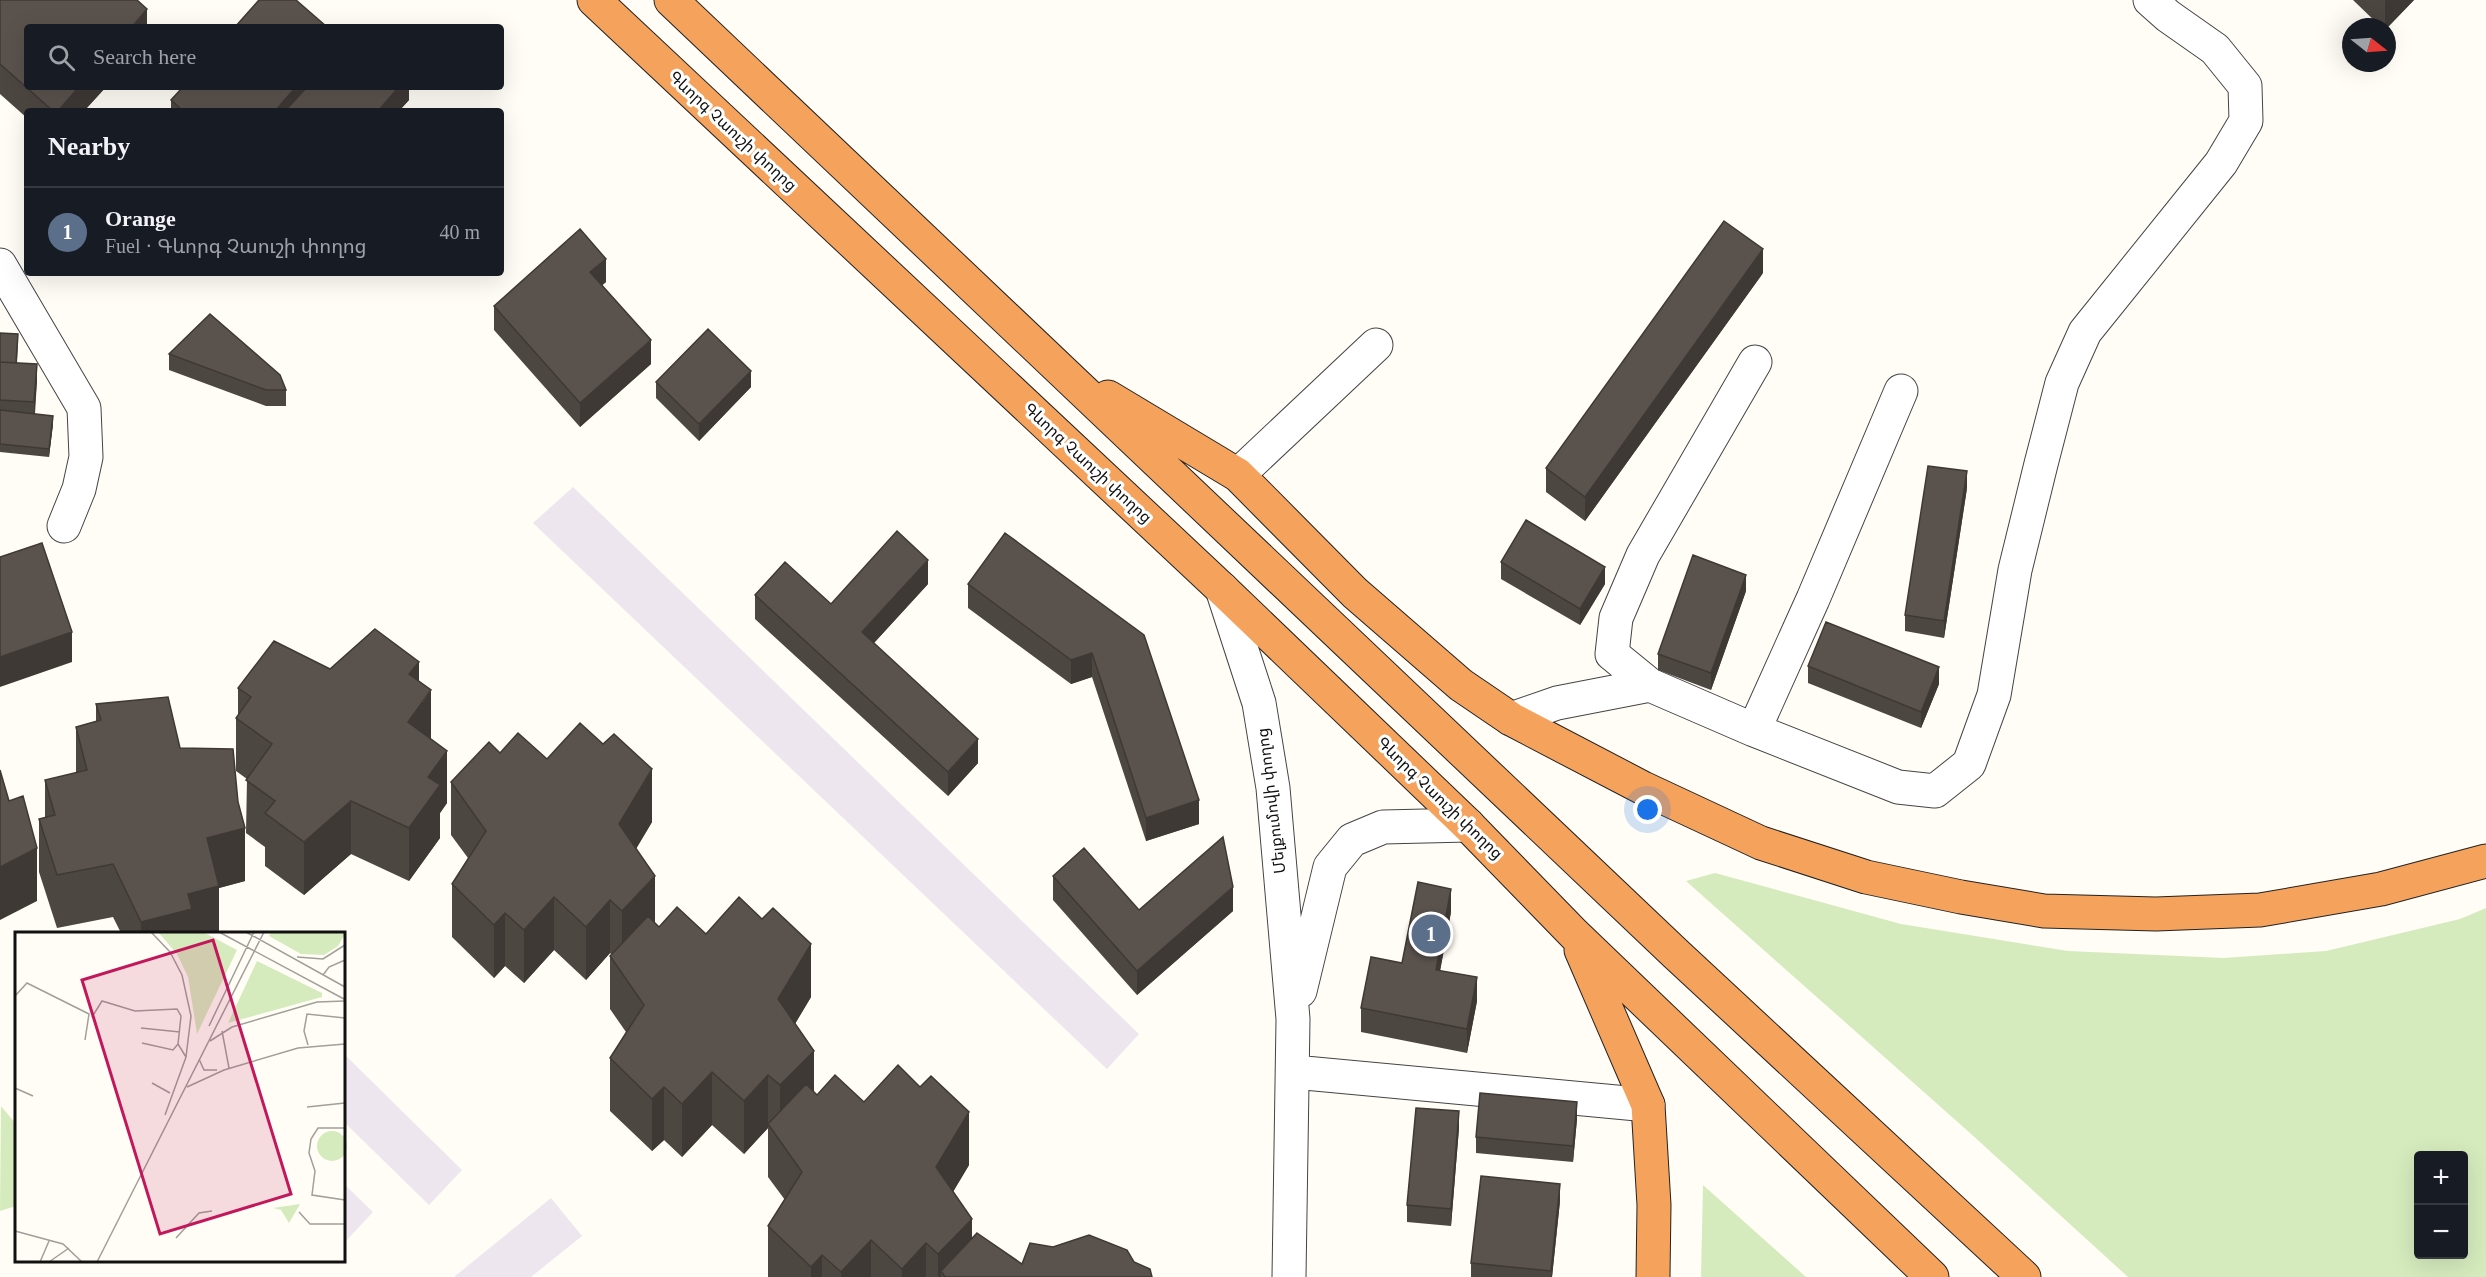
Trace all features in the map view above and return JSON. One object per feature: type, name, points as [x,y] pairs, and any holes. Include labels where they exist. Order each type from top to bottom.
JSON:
[{"type":"highway","name":"Գևորգ Չաուշի փողոց","points":[[594,0],[1222,588],[1468,825],[1574,934],[1932,1277]]},
{"type":"highway","points":[[670,0],[1668,946],[2024,1277]]},
{"type":"highway","points":[[1057,367],[1238,475],[1355,593],[1461,685],[1511,719],[1643,788],[1761,843],[1866,877],[1961,897],[2044,911],[2156,914],[2260,910],[2381,889],[2486,861]]},
{"type":"highway","points":[[1574,934],[1648,1105],[1654,1205],[1653,1277]]},
{"type":"street","points":[[1755,362],[1643,555],[1616,618],[1612,654],[1650,685],[1898,787],[1935,792],[1969,764],[1994,695],[2015,570],[2062,383],[2085,332],[2221,163],[2246,121],[2245,86],[2215,49],[2168,16],[2150,0]]},
{"type":"street","points":[[0,265],[84,408],[86,457],[80,489],[64,526]]},
{"type":"street","points":[[1238,475],[1376,345]]},
{"type":"street","points":[[1754,729],[1813,599],[1901,391]]},
{"type":"street","name":"Մելքումովի փողոց","points":[[1222,588],[1259,703],[1273,788],[1293,1019],[1294,1072],[1289,1277]]},
{"type":"street","points":[[1511,719],[1557,703],[1650,685]]},
{"type":"street","name":"Մելքումովի փողոց","points":[[1293,1019],[1330,867],[1352,840],[1383,827],[1468,825]]},
{"type":"street","points":[[1294,1072],[1648,1105]]},
{"type":"shaded area","points":[[573,487],[1139,1034],[1107,1069],[533,523]]},
{"type":"shaded area","points":[[345,1055],[462,1170],[429,1205],[345,1123]]},
{"type":"shaded area","points":[[345,1185],[373,1212],[345,1242]]},
{"type":"shaded area","points":[[551,1198],[582,1236],[531,1277],[454,1277]]},
{"type":"green space","points":[[1715,873],[1901,924],[2068,951],[2224,958],[2326,951],[2460,919],[2486,908],[2486,1277],[2128,1277],[1970,1133],[1686,881]]},
{"type":"green space","points":[[1,1106],[15,1123],[15,1206],[0,1211]]},
{"type":"green space","points":[[1703,1185],[1806,1277],[1701,1277]]},
{"type":"building","points":[[0,0],[137,0],[147,9],[134,24],[24,24],[24,85],[0,64]]},
{"type":"building","points":[[259,0],[296,0],[324,24],[238,24]]},
{"type":"building","points":[[29,90],[76,90],[61,108],[50,108]]},
{"type":"building","points":[[180,90],[293,90],[278,108],[180,108],[171,100]]},
{"type":"building","points":[[304,90],[396,90],[381,108],[288,108]]},
{"type":"building","points":[[1724,221],[1763,249],[1585,497],[1546,468]]},
{"type":"building","points":[[580,229],[606,259],[590,272],[651,340],[580,403],[494,306]]},
{"type":"building","points":[[210,314],[280,375],[286,390],[266,390],[169,354]]},
{"type":"building","points":[[708,329],[751,371],[699,424],[656,382]]},
{"type":"building","points":[[0,333],[18,334],[16,363],[0,362]]},
{"type":"building","points":[[0,362],[37,364],[34,402],[0,400]]},
{"type":"building","points":[[0,410],[53,416],[49,449],[0,444]]},
{"type":"building","points":[[1928,466],[1967,471],[1944,621],[1905,615]]},
{"type":"building","points":[[1526,520],[1605,567],[1580,609],[1501,562]]},
{"type":"building","points":[[897,531],[928,560],[862,632],[978,739],[948,772],[755,595],[785,562],[831,604]]},
{"type":"building","points":[[1005,533],[1144,635],[1199,800],[1146,818],[1092,653],[1071,660],[968,584]]},
{"type":"building","points":[[42,543],[72,632],[0,657],[0,557]]},
{"type":"building","points":[[1693,555],[1746,575],[1711,673],[1658,654]]},
{"type":"building","points":[[1826,622],[1939,667],[1921,712],[1808,666]]},
{"type":"building","points":[[375,629],[419,662],[409,674],[431,690],[408,722],[447,751],[428,777],[440,785],[409,828],[351,801],[304,842],[265,813],[275,801],[246,780],[272,744],[236,718],[251,697],[238,688],[274,641],[330,669]]},
{"type":"building","points":[[168,697],[180,748],[233,749],[238,802],[245,828],[207,838],[219,886],[188,894],[192,909],[141,922],[113,864],[57,875],[39,819],[55,815],[45,780],[87,770],[76,727],[101,720],[96,704]]},
{"type":"building","points":[[580,723],[603,744],[614,734],[652,769],[619,824],[655,876],[622,911],[610,900],[586,927],[554,897],[524,930],[505,913],[494,925],[452,884],[486,831],[451,782],[489,742],[500,753],[518,733],[547,759]]},
{"type":"building","points":[[0,770],[9,801],[23,796],[37,848],[0,867]]},
{"type":"building","points":[[1223,837],[1233,887],[1137,971],[1053,876],[1084,848],[1139,910]]},
{"type":"building","points":[[1418,882],[1451,889],[1436,970],[1477,977],[1467,1029],[1361,1008],[1371,957],[1402,963]]},
{"type":"building","points":[[739,897],[762,919],[773,908],[811,944],[778,999],[814,1051],[780,1085],[768,1075],[744,1101],[712,1072],[682,1104],[664,1087],[652,1099],[610,1058],[644,1005],[610,956],[648,916],[659,927],[677,907],[706,934]]},
{"type":"building","points":[[898,1065],[920,1087],[931,1076],[969,1112],[936,1167],[972,1219],[938,1254],[926,1243],[902,1269],[871,1240],[841,1272],[822,1255],[811,1267],[768,1226],[802,1172],[768,1124],[806,1084],[817,1095],[835,1075],[864,1102]]},
{"type":"building","points":[[1480,1093],[1577,1102],[1573,1146],[1476,1137]]},
{"type":"building","points":[[1416,1108],[1459,1111],[1451,1209],[1407,1205]]},
{"type":"building","points":[[1481,1176],[1560,1184],[1551,1271],[1471,1263]]},
{"type":"building","points":[[977,1233],[1022,1264],[1030,1243],[1053,1247],[1089,1235],[1127,1250],[1134,1262],[1150,1269],[1152,1277],[945,1277],[941,1271]]},
{"type":"place","name":"Orange","points":[[1431,934]]}]
